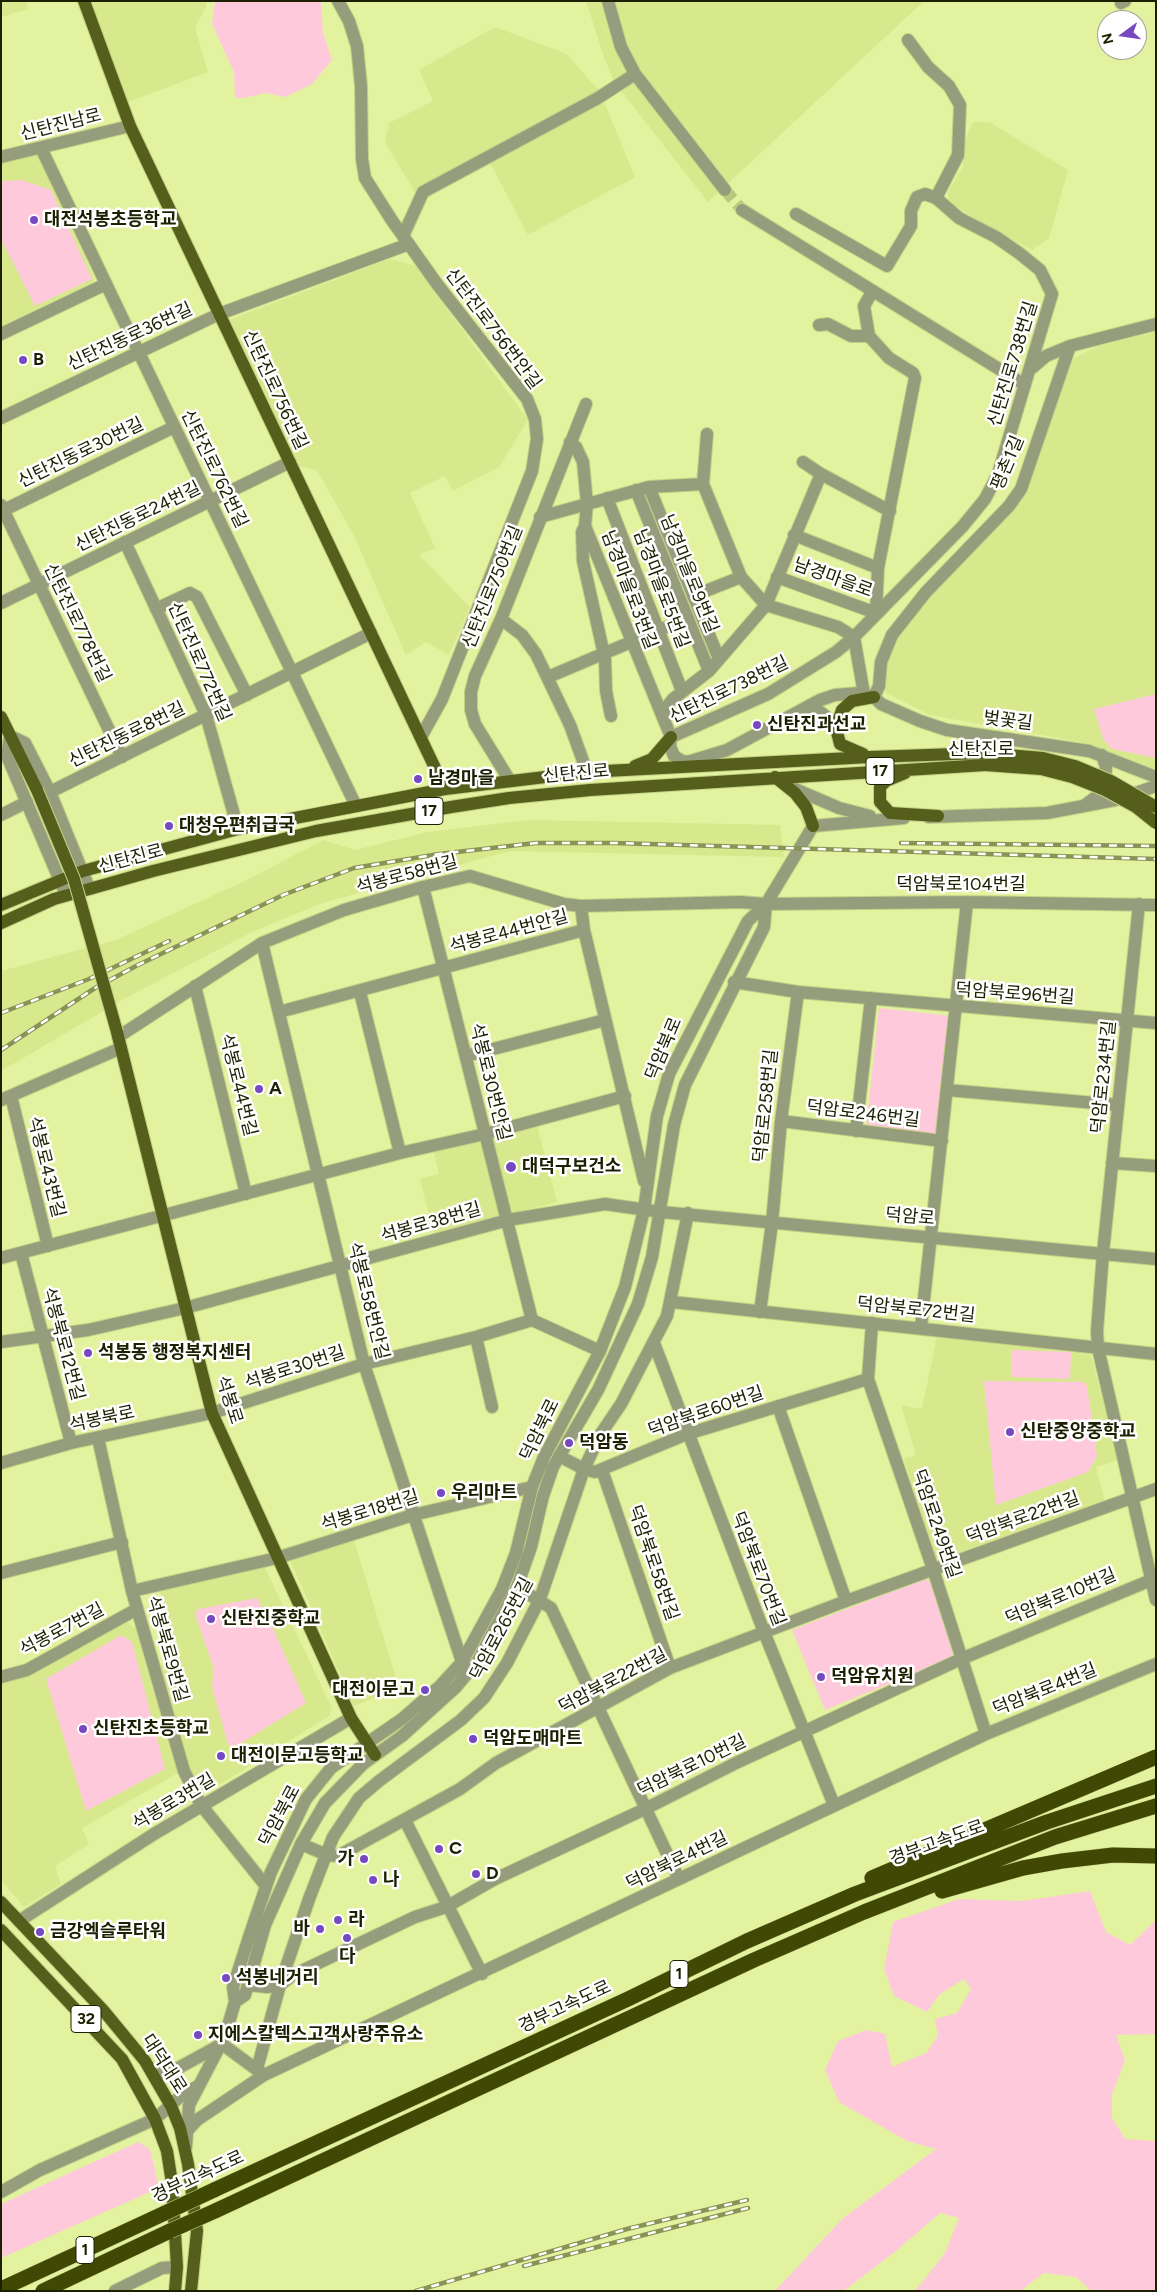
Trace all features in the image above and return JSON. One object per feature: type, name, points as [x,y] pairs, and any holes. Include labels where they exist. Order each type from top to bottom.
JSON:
[{"type":"highway","points":[[747,1941],[886,1871],[1156,1758]]},
{"type":"highway","name":"경부고속도로","points":[[3,2288],[628,1999],[747,1941],[855,1894],[1047,1822],[1156,1786]]},
{"type":"highway","name":"경부고속도로","points":[[43,2291],[840,1922],[1055,1837],[1156,1806]]},
{"type":"highway","points":[[840,1922],[912,1899],[1033,1866],[1097,1856],[1156,1856]]},
{"type":"main road","name":"신탄진로756번길","points":[[84,1],[130,126],[445,789]]},
{"type":"main road","points":[[866,695],[852,701],[842,710],[836,728],[840,744],[850,750],[870,757]]},
{"type":"main road","name":"석봉로","points":[[1,717],[37,790],[74,879],[118,1039],[212,1413],[351,1718],[375,1756]]},
{"type":"main road","points":[[627,770],[652,758],[671,737]]},
{"type":"main road","name":"신탄진로","points":[[1,905],[83,870],[238,829],[445,789],[587,772],[870,757],[1043,758],[1075,766],[1111,781],[1156,807]]},
{"type":"main road","name":"신탄진로","points":[[1,923],[66,895],[165,868],[316,832],[509,798],[775,777],[920,768],[984,759],[1041,769],[1072,777],[1105,790],[1136,807],[1156,823]]},
{"type":"main road","points":[[920,768],[886,781],[880,787],[880,802],[890,813],[938,816]]},
{"type":"main road","points":[[775,777],[787,786],[806,807],[813,826]]},
{"type":"main road","points":[[165,868],[159,861],[162,858],[175,854],[189,843]]},
{"type":"main road","name":"대덕대로","points":[[1,1902],[103,2010],[150,2070],[171,2106],[180,2128],[186,2155],[197,2231],[191,2291]]},
{"type":"main road","name":"대덕대로","points":[[1,1930],[122,2059],[155,2119],[167,2151],[172,2182],[177,2266],[175,2291]]},
{"type":"street","name":"신탄진로756번안길","points":[[338,1],[358,46],[361,86],[362,159],[365,178],[406,240],[527,399],[535,420],[537,439],[532,471],[442,699],[421,737]]},
{"type":"street","points":[[608,1],[622,47],[634,74],[725,190]]},
{"type":"street","points":[[796,214],[887,266],[911,226],[911,210],[917,197],[925,194],[936,198],[958,155],[960,105],[949,86],[928,67],[908,40]]},
{"type":"street","points":[[406,240],[424,192],[598,98],[634,74]]},
{"type":"street","name":"신탄진남로","points":[[1,157],[130,126]]},
{"type":"street","name":"신탄진로762번길","points":[[41,148],[356,806]]},
{"type":"street","name":"신탄진로738번길","points":[[690,762],[682,761],[674,756],[670,746],[671,737],[768,694],[827,658],[854,637],[963,526],[985,499],[998,474],[1032,368],[1052,294],[1040,270],[996,237],[959,218],[936,198]]},
{"type":"street","points":[[742,210],[1025,385]]},
{"type":"street","name":"신탄진동로36번길","points":[[1,418],[220,314],[406,240]]},
{"type":"street","points":[[1,334],[106,284]]},
{"type":"street","points":[[872,292],[864,306],[869,336],[889,358],[913,373],[915,378],[878,568],[876,613]]},
{"type":"street","points":[[819,325],[828,324],[852,336],[869,336]]},
{"type":"street","points":[[1032,368],[1046,356],[1070,346],[1156,324]]},
{"type":"street","name":"평촌1길","points":[[866,695],[880,686],[880,662],[892,635],[926,592],[1009,506],[1021,489],[1070,346]]},
{"type":"street","name":"신탄진로750번길","points":[[510,781],[475,724],[471,710],[471,692],[475,676],[500,619],[586,404]]},
{"type":"street","name":"신탄진동로30번길","points":[[2,508],[174,428]]},
{"type":"street","points":[[662,768],[690,762],[727,750],[798,711],[835,695],[866,695],[854,637],[838,627],[766,605],[741,577],[703,484],[707,434]]},
{"type":"street","name":"남경마을로3번길","points":[[570,442],[576,447],[584,462],[587,504],[586,526],[630,641],[664,720]]},
{"type":"street","name":"신탄진동로24번길","points":[[1,603],[290,462]]},
{"type":"street","points":[[803,462],[821,474],[890,511]]},
{"type":"street","name":"남경마을로","points":[[664,720],[666,708],[682,691],[709,671],[766,605],[821,474]]},
{"type":"street","points":[[540,517],[649,487],[703,484]]},
{"type":"street","points":[[649,487],[719,660]]},
{"type":"street","name":"남경마을로9번길","points":[[636,490],[709,671]]},
{"type":"street","name":"남경마을로5번길","points":[[607,498],[682,691]]},
{"type":"street","name":"신탄진로778번길","points":[[2,508],[122,757]]},
{"type":"street","points":[[586,526],[582,532],[583,561],[605,660],[606,691],[611,716]]},
{"type":"street","name":"남경마을로","points":[[794,535],[878,568]]},
{"type":"street","name":"신탄진로772번길","points":[[125,542],[206,715],[238,829]]},
{"type":"street","points":[[693,596],[741,577]]},
{"type":"street","name":"남경마을로","points":[[777,577],[876,613]]},
{"type":"street","points":[[156,609],[190,593],[197,597],[247,695]]},
{"type":"street","points":[[548,677],[688,618]]},
{"type":"street","points":[[500,619],[522,635],[536,654],[548,677],[583,758],[587,772]]},
{"type":"street","name":"신탄진동로8번길","points":[[50,792],[371,634]]},
{"type":"street","name":"벚꽃길","points":[[866,695],[880,704],[947,730],[1053,745],[1102,755],[1131,769],[1156,777]]},
{"type":"street","points":[[798,711],[804,709],[819,711],[836,728]]},
{"type":"street","points":[[664,720],[671,737]]},
{"type":"street","points":[[66,895],[7,756],[10,736],[25,743],[50,792],[89,888]]},
{"type":"street","points":[[1084,805],[1101,793],[1105,782],[1106,767],[1102,755]]},
{"type":"street","points":[[1115,800],[1123,790],[1131,769]]},
{"type":"street","points":[[787,786],[839,808],[879,819]]},
{"type":"street","points":[[813,826],[879,819],[1047,813],[1115,800],[1156,786]]},
{"type":"street","points":[[1,815],[27,802]]},
{"type":"street","name":"덕암북로","points":[[1,2192],[40,2170],[155,2119],[198,2086],[222,2044],[235,2002],[233,1986],[266,1886],[285,1838],[306,1799],[331,1768],[402,1719],[440,1686],[462,1662],[502,1589],[516,1553],[532,1487],[544,1457],[600,1351],[625,1287],[644,1210],[657,1116],[669,1074],[748,921],[766,904],[813,826]]},
{"type":"street","name":"석봉로58번길","points":[[6,1098],[118,1039],[262,943],[344,910],[423,887],[470,876],[564,904],[581,906],[740,902],[766,904]]},
{"type":"street","name":"석봉로30번안길","points":[[423,887],[532,1320]]},
{"type":"street","name":"덕암북로104번길","points":[[766,904],[967,902],[1156,905]]},
{"type":"street","name":"덕암로246번길","points":[[921,1327],[967,902]]},
{"type":"street","name":"덕암북로","points":[[235,2002],[245,1995],[264,1925],[301,1844],[325,1803],[363,1764],[432,1711],[456,1687],[477,1662],[517,1587],[531,1547],[543,1496],[558,1456],[598,1390],[638,1304],[652,1257],[674,1125],[685,1085],[734,982],[764,926],[766,904]]},
{"type":"street","name":"덕암로234번길","points":[[1138,904],[1097,1330],[1098,1348],[1153,1579],[1156,1600]]},
{"type":"street","name":"석봉로44번안길","points":[[581,906],[584,930],[625,1096]]},
{"type":"street","name":"석봉로44번안길","points":[[443,968],[584,930]]},
{"type":"street","name":"석봉로58번안길","points":[[262,943],[364,1364],[462,1662]]},
{"type":"street","points":[[279,1012],[360,992],[443,968]]},
{"type":"street","name":"덕암북로96번길","points":[[734,982],[798,992],[956,1007],[1128,1019],[1156,1023]]},
{"type":"street","name":"석봉로44번길","points":[[195,986],[246,1194]]},
{"type":"street","points":[[360,992],[400,1153]]},
{"type":"street","name":"덕암로258번길","points":[[760,1312],[772,1223],[781,1121],[798,992]]},
{"type":"street","points":[[856,1130],[871,998]]},
{"type":"street","points":[[466,1056],[606,1020]]},
{"type":"street","points":[[947,1090],[1118,1105]]},
{"type":"street","points":[[163,1216],[400,1153],[485,1134],[625,1096],[646,1189]]},
{"type":"street","name":"석봉로43번길","points":[[6,1098],[48,1246]]},
{"type":"street","name":"덕암로246번길","points":[[781,1121],[942,1140]]},
{"type":"street","points":[[1112,1163],[1156,1166]]},
{"type":"street","name":"석봉로38번길","points":[[1,1342],[88,1330],[185,1308],[508,1220],[605,1204],[661,1212]]},
{"type":"street","name":"덕암로","points":[[661,1212],[688,1213],[772,1223],[1156,1259]]},
{"type":"street","name":"덕암로265번길","points":[[260,2072],[280,1986],[309,1899],[327,1856],[333,1836],[359,1798],[461,1720],[484,1698],[507,1663],[540,1599],[584,1469],[600,1435],[621,1404],[654,1343],[672,1302],[688,1213]]},
{"type":"street","name":"석봉로43번길","points":[[1,1258],[163,1216]]},
{"type":"street","name":"석봉북로12번길","points":[[21,1253],[71,1444]]},
{"type":"street","name":"덕암북로72번길","points":[[672,1302],[921,1327],[1156,1354]]},
{"type":"street","points":[[532,1320],[600,1351]]},
{"type":"street","name":"석봉로30번길","points":[[212,1413],[364,1364],[476,1337],[532,1320]]},
{"type":"street","name":"덕암로249번길","points":[[872,1323],[868,1379],[933,1569],[986,1734]]},
{"type":"street","points":[[476,1337],[492,1406]]},
{"type":"street","name":"덕암북로70번길","points":[[654,1343],[687,1434],[834,1806]]},
{"type":"street","name":"덕암북로60번길","points":[[558,1456],[584,1469],[596,1472],[687,1434],[868,1379]]},
{"type":"street","points":[[778,1406],[846,1601]]},
{"type":"street","name":"석봉북로","points":[[1,1463],[71,1444],[212,1413]]},
{"type":"street","name":"석봉북로9번길","points":[[98,1438],[132,1591],[184,1771],[201,1805],[266,1886]]},
{"type":"street","name":"덕암북로58번길","points":[[602,1470],[670,1668]]},
{"type":"street","name":"석봉로18번길","points":[[277,1558],[413,1515],[532,1487]]},
{"type":"street","name":"덕암북로22번길","points":[[327,1856],[338,1856],[405,1820],[460,1789],[496,1764],[670,1668],[846,1601],[1156,1489]]},
{"type":"street","points":[[1,1574],[122,1542]]},
{"type":"street","points":[[132,1591],[277,1558]]},
{"type":"street","name":"덕암북로10번길","points":[[280,1986],[292,1975],[415,1917],[446,1907],[502,1875],[645,1810],[736,1763],[806,1732],[961,1658],[1153,1579]]},
{"type":"street","points":[[517,1587],[540,1599],[551,1608],[597,1709],[679,1879]]},
{"type":"street","name":"석봉로7번길","points":[[1,1677],[27,1670],[137,1609]]},
{"type":"street","name":"덕암북로4번길","points":[[260,2072],[482,1974],[986,1734],[1156,1664]]},
{"type":"street","name":"석봉로3번길","points":[[19,1921],[201,1805],[351,1718]]},
{"type":"street","points":[[405,1820],[446,1907],[482,1974]]},
{"type":"street","points":[[301,1844],[327,1856]]},
{"type":"street","points":[[248,1984],[267,1987],[280,1986]]},
{"type":"street","points":[[150,2070],[160,2073],[171,2072],[222,2044],[260,2072],[197,2120],[187,2130]]},
{"type":"street","points":[[186,2155],[189,2105],[198,2086]]},
{"type":"street","points":[[115,2291],[162,2268],[177,2266]]},
{"type":"shaded area","points":[[1,1],[26,1],[28,9],[1,17]]},
{"type":"shaded area","points":[[89,1],[206,1],[206,7],[195,28],[208,72],[125,103]]},
{"type":"shaded area","points":[[215,1],[321,1],[323,33],[332,60],[312,84],[285,97],[266,93],[235,98],[234,72],[212,24]]},
{"type":"shaded area","points":[[586,1],[924,1],[708,202],[615,83],[605,60]]},
{"type":"shaded area","points":[[495,27],[567,54],[600,92],[635,177],[528,235],[486,155],[415,192],[385,142],[389,123],[433,101],[419,70]]},
{"type":"shaded area","points":[[973,122],[989,122],[1068,170],[1049,238],[1032,250],[949,202],[948,192],[963,167],[963,145]]},
{"type":"shaded area","name":"대전석봉초등학교","points":[[37,154],[94,278],[92,283],[1,326],[1,162]]},
{"type":"shaded area","name":"대전석봉초등학교","points":[[22,180],[51,190],[92,279],[35,306],[1,239],[1,181]]},
{"type":"shaded area","points":[[390,259],[416,266],[528,420],[499,467],[453,491],[445,476],[410,493],[435,548],[419,555],[470,607],[449,655],[426,642],[406,655],[354,536],[317,470],[295,465],[226,321]]},
{"type":"shaded area","points":[[1156,332],[1156,769],[1086,743],[930,715],[886,693],[883,679],[886,649],[910,614],[1015,506],[1066,373],[1074,358],[1097,347]]},
{"type":"shaded area","points":[[1156,694],[1156,758],[1112,749],[1103,739],[1094,709]]},
{"type":"shaded area","points":[[529,820],[780,825],[784,857],[511,851],[417,876],[320,904],[254,931],[131,995],[1,1071],[1,971],[116,940],[247,880],[323,840],[355,850],[428,832]]},
{"type":"shaded area","points":[[879,1008],[952,1016],[938,1136],[866,1128]]},
{"type":"shaded area","points":[[537,1125],[557,1202],[513,1213],[509,1211],[491,1140],[493,1136]]},
{"type":"shaded area","points":[[475,1141],[481,1144],[501,1216],[438,1235],[433,1231],[420,1179],[439,1174],[434,1151]]},
{"type":"shaded area","name":"신탄중앙중학교","points":[[937,1336],[1091,1355],[1118,1460],[1096,1467],[1105,1502],[939,1560],[932,1555],[904,1459],[916,1455],[901,1405],[922,1409]]},
{"type":"shaded area","points":[[1011,1350],[1071,1352],[1070,1379],[1011,1377]]},
{"type":"shaded area","points":[[984,1381],[1084,1382],[1087,1386],[1097,1456],[1088,1472],[996,1505]]},
{"type":"shaded area","points":[[352,1534],[399,1688],[354,1706],[287,1553]]},
{"type":"shaded area","points":[[261,1560],[332,1708],[329,1716],[208,1792],[202,1791],[193,1777],[158,1666],[178,1660],[159,1587]]},
{"type":"shaded area","points":[[925,1579],[930,1582],[953,1653],[952,1658],[825,1710],[792,1630]]},
{"type":"shaded area","points":[[257,1598],[272,1626],[306,1703],[238,1745],[228,1745],[212,1686],[214,1669],[195,1614],[198,1609]]},
{"type":"shaded area","name":"신탄진초등학교","points":[[125,1620],[137,1630],[178,1773],[82,1828],[89,1844],[55,1866],[61,1884],[24,1907],[1,1880],[1,1683],[41,1670]]},
{"type":"shaded area","points":[[121,1635],[132,1642],[165,1769],[86,1811],[46,1679]]},
{"type":"shaded area","points":[[1090,1891],[1106,1932],[1130,1945],[1156,1920],[1156,2034],[1116,2035],[1125,2060],[1112,2095],[1112,2118],[1125,2139],[1156,2141],[1156,2291],[1091,2291],[1076,2277],[1044,2273],[1020,2291],[915,2291],[945,2253],[959,2218],[940,2213],[896,2251],[845,2290],[775,2291],[842,2219],[936,2149],[907,2141],[839,2102],[825,2070],[838,2041],[866,2030],[885,2034],[892,2067],[926,2053],[938,2036],[935,2019],[957,2013],[971,1989],[964,1979],[940,1994],[927,2012],[894,1996],[884,1969],[893,1922],[959,1899],[1022,1901]]},
{"type":"shaded area","points":[[138,2142],[150,2149],[159,2188],[1,2258],[1,2204]]},
{"type":"tunnel","points":[[725,190],[742,210]]},
{"type":"railway","points":[[1,1050],[95,988],[136,966],[283,895],[354,868],[439,854],[536,843],[614,843],[1156,859]]},
{"type":"railway","points":[[901,843],[1156,846]]},
{"type":"railway","points":[[1,1013],[89,979],[169,941]]},
{"type":"railway","points":[[416,2291],[627,2229],[747,2200]]},
{"type":"railway","points":[[524,2266],[748,2208]]},
{"type":"place","name":"대전석봉초등학교","points":[[34,220]]},
{"type":"place","name":"B","points":[[23,360]]},
{"type":"place","name":"신탄진과선교","points":[[757,725]]},
{"type":"place","name":"남경마을","points":[[418,779]]},
{"type":"place","name":"대청우편취급국","points":[[169,826]]},
{"type":"place","name":"A","points":[[259,1089]]},
{"type":"place","name":"대덕구보건소","points":[[511,1167]]},
{"type":"place","name":"석봉동 행정복지센터","points":[[88,1353]]},
{"type":"place","name":"신탄중앙중학교","points":[[1010,1432]]},
{"type":"place","name":"덕암동","points":[[569,1443]]},
{"type":"place","name":"우리마트","points":[[441,1493]]},
{"type":"place","name":"신탄진중학교","points":[[211,1619]]},
{"type":"place","name":"덕암유치원","points":[[821,1677]]},
{"type":"place","name":"대전이문고","points":[[425,1690]]},
{"type":"place","name":"신탄진초등학교","points":[[83,1729]]},
{"type":"place","name":"덕암도매마트","points":[[473,1739]]},
{"type":"place","name":"대전이문고등학교","points":[[221,1756]]},
{"type":"place","name":"C","points":[[439,1849]]},
{"type":"place","name":"가","points":[[364,1859]]},
{"type":"place","name":"D","points":[[476,1874]]},
{"type":"place","name":"나","points":[[373,1880]]},
{"type":"place","name":"라","points":[[338,1920]]},
{"type":"place","name":"바","points":[[320,1929]]},
{"type":"place","name":"금강엑슬루타워","points":[[40,1932]]},
{"type":"place","name":"다","points":[[347,1938]]},
{"type":"place","name":"석봉네거리","points":[[226,1978]]},
{"type":"place","name":"지에스칼텍스고객사랑주유소","points":[[198,2035]]}]
